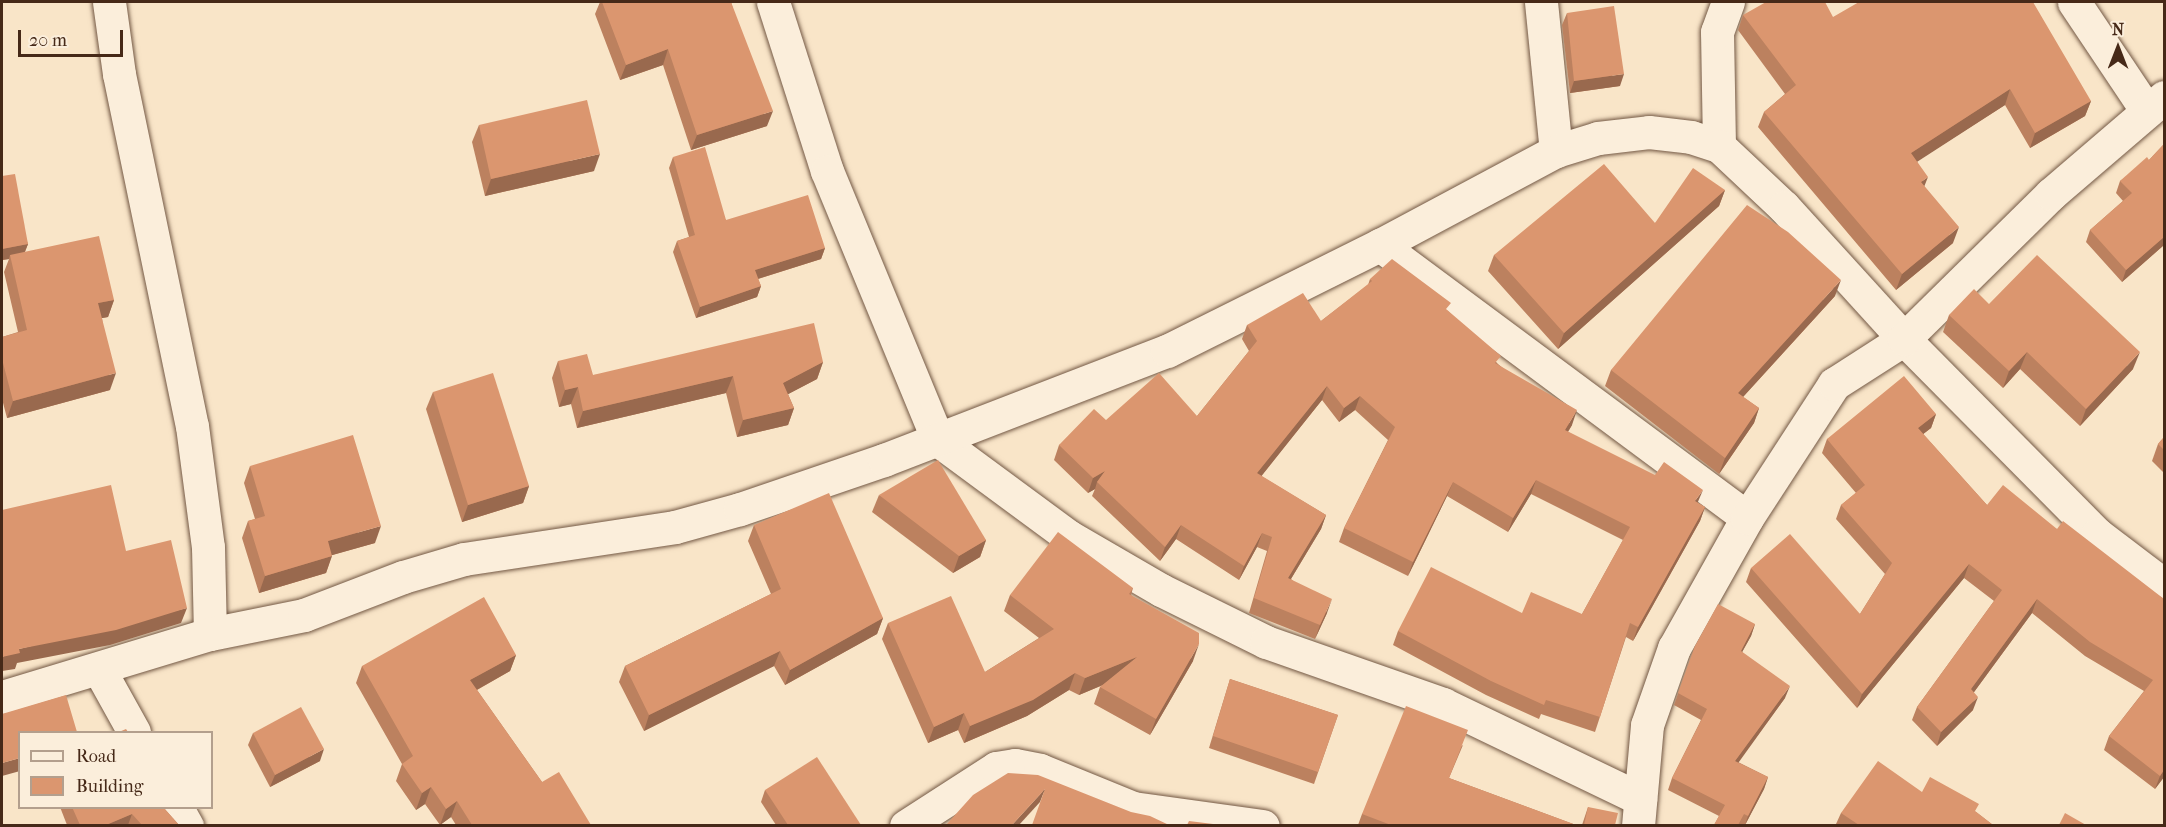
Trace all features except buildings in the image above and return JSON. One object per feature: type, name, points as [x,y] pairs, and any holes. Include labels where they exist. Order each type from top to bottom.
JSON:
[{"type":"street","points":[[108,2],[119,74],[192,426],[208,547],[210,634]]},
{"type":"street","points":[[773,2],[826,171],[938,440],[1068,536],[1161,590],[1266,642],[1443,704],[1639,812],[1647,725],[1674,648],[1747,518],[1834,384],[1904,339],[2051,194],[2156,104],[2074,2]]},
{"type":"street","points":[[1541,2],[1556,151]]},
{"type":"street","points":[[1719,146],[1717,32],[1728,2]]},
{"type":"street","points":[[2,697],[210,634],[304,615],[403,577],[464,559],[675,527],[740,509],[938,440],[1167,351],[1380,245],[1556,151],[1598,138],[1649,132],[1691,137],[1719,146],[1784,207],[1904,339],[2097,534],[2164,585]]},
{"type":"street","points":[[1380,245],[1747,518]]},
{"type":"street","points":[[99,669],[133,731]]},
{"type":"street","points":[[906,825],[996,768],[1015,765],[1040,770],[1133,808],[1263,825]]},
{"type":"street","points":[[178,809],[187,825]]}]
